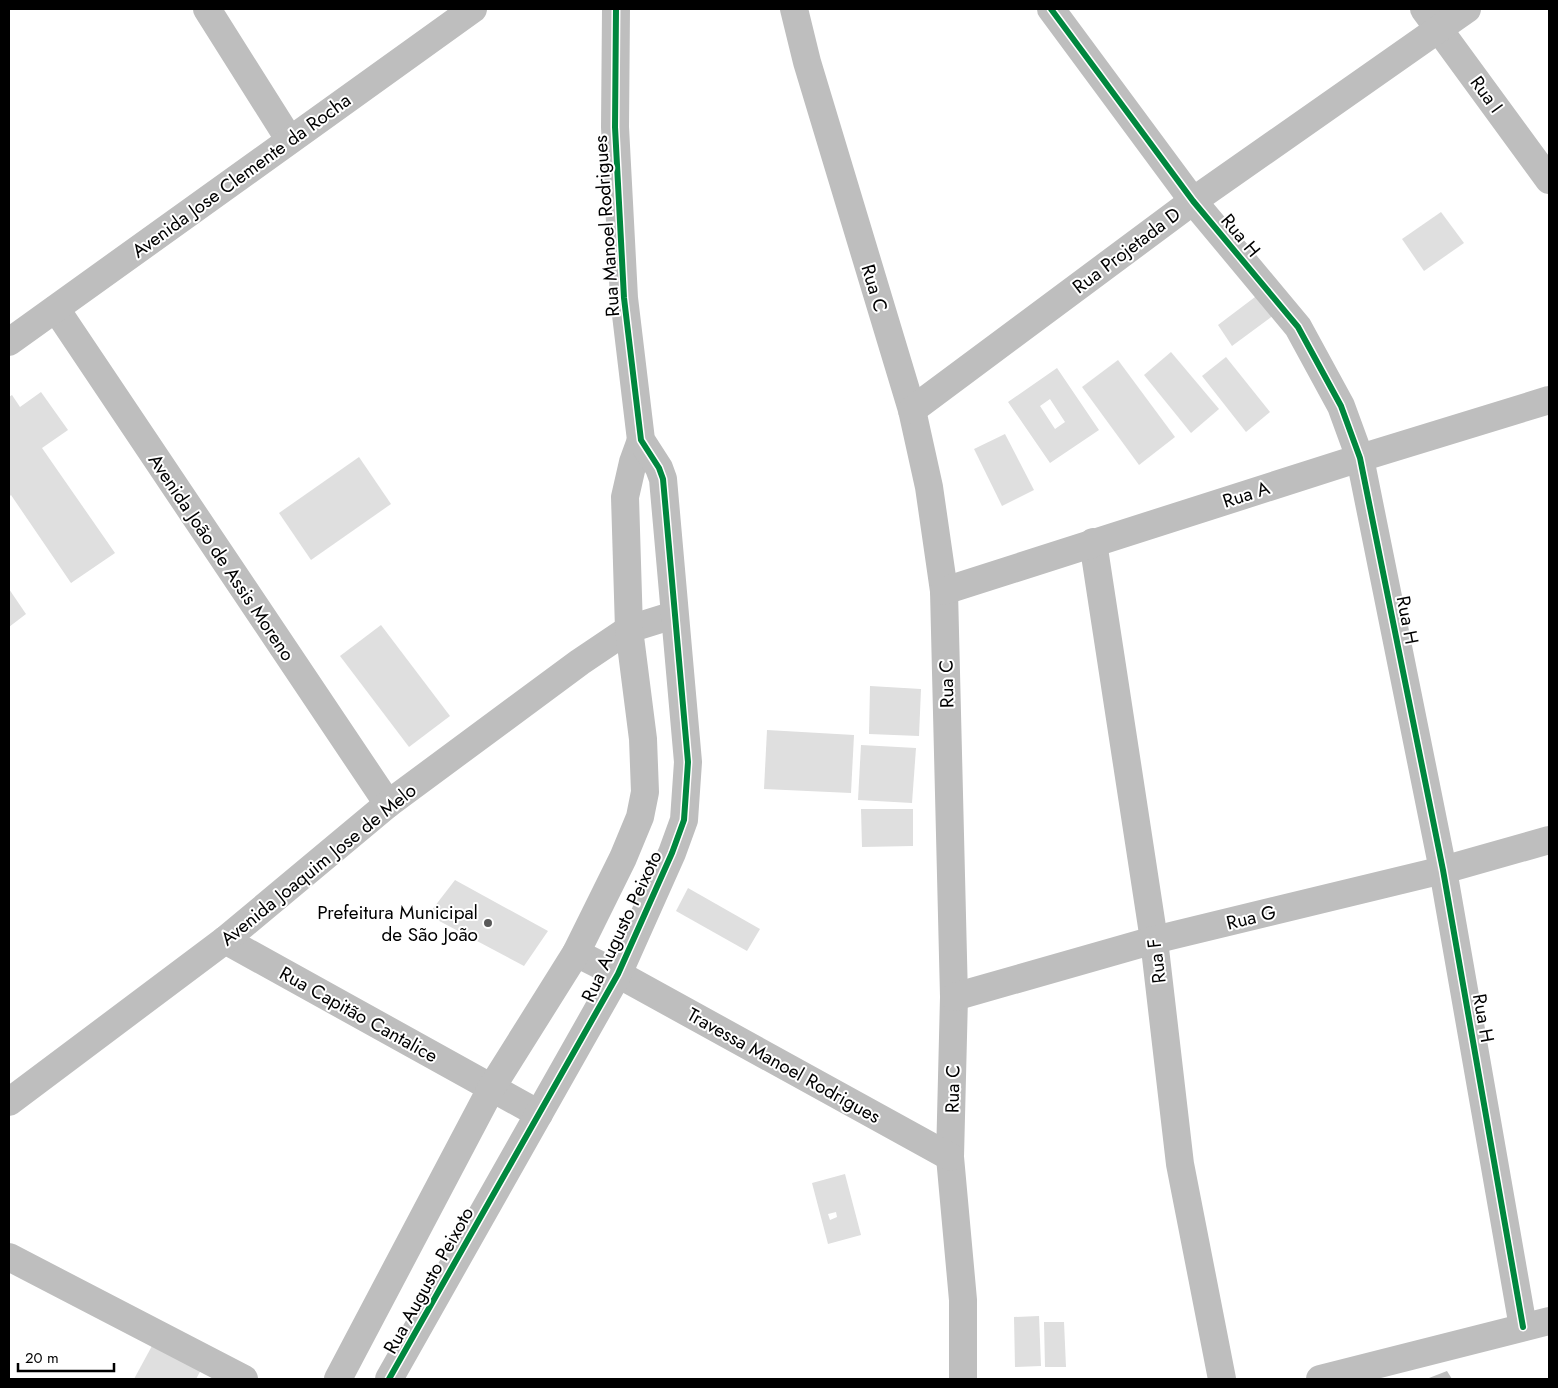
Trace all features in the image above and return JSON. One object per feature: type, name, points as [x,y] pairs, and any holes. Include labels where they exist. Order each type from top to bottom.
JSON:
[{"type":"street","points":[[208,9],[289,139]]},
{"type":"street","name":"Avenida Jose Clemente da Rocha","points":[[9,342],[289,139],[446,18],[473,9]]},
{"type":"street","name":"Rua Manoel Rodrigues","points":[[616,9],[614,128],[624,298],[641,440]]},
{"type":"street","name":"Rua C","points":[[794,9],[807,62],[912,410],[929,487],[944,592],[954,997],[950,1157],[962,1300],[963,1379]]},
{"type":"street","name":"Rua H","points":[[1051,9],[1193,200],[1298,327],[1341,406],[1360,458],[1536,1324]]},
{"type":"street","name":"Rua Projetada D","points":[[912,410],[1432,19],[1467,9]]},
{"type":"street","name":"Rua I","points":[[1432,19],[1549,180]]},
{"type":"street","name":"Avenida João de Assis Moreno","points":[[56,309],[388,804]]},
{"type":"street","name":"Rua A","points":[[944,592],[1094,542],[1549,400]]},
{"type":"street","name":"Rua Augusto Peixoto","points":[[390,1379],[618,974],[672,853],[684,820],[688,762],[663,479],[659,468],[641,440]]},
{"type":"street","name":"Rua Augusto Peixoto","points":[[338,1379],[492,1087],[576,953],[640,817],[645,792],[643,739],[629,629],[624,497],[632,462],[641,440]]},
{"type":"street","name":"Rua F","points":[[1094,542],[1154,940],[1180,1164],[1222,1379]]},
{"type":"street","name":"Avenida Joaquim Jose de Melo","points":[[9,1102],[225,940],[388,804],[580,662],[629,629],[674,615]]},
{"type":"street","name":"Rua G","points":[[954,997],[1154,940],[1443,870],[1549,840]]},
{"type":"street","name":"Rua Capitão Cantalice","points":[[225,940],[539,1114]]},
{"type":"street","name":"Travessa Manoel Rodrigues","points":[[576,953],[618,974],[950,1157]]},
{"type":"street","points":[[9,1256],[244,1379]]},
{"type":"street","points":[[1320,1379],[1536,1324]]},
{"type":"shaded area","points":[[1447,1371],[1452,1379],[1428,1379],[1429,1378]]},
{"type":"building","points":[[1441,212],[1464,243],[1424,271],[1402,239]]},
{"type":"building","points":[[1259,294],[1274,315],[1232,346],[1218,325]]},
{"type":"building","points":[[1171,352],[1219,409],[1191,433],[1144,375]]},
{"type":"building","points":[[1226,357],[1270,412],[1246,432],[1202,376]]},
{"type":"building","points":[[1118,360],[1175,437],[1139,465],[1082,387]]},
{"type":"building","points":[[1057,368],[1099,430],[1050,463],[1008,402]],"holes":[[[1050,399],[1065,422],[1055,429],[1040,406]]]},
{"type":"building","points":[[41,392],[68,430],[42,448],[115,553],[71,583],[11,495],[9,497],[9,397],[12,395],[20,407]]},
{"type":"building","points":[[1005,434],[1034,490],[1002,506],[974,449]]},
{"type":"building","points":[[359,457],[391,504],[311,560],[279,513]]},
{"type":"building","points":[[9,589],[26,614],[9,627]]},
{"type":"building","points":[[381,625],[450,716],[409,747],[340,656]]},
{"type":"building","points":[[870,686],[921,689],[919,736],[869,734]]},
{"type":"building","points":[[767,730],[854,735],[851,793],[764,789]]},
{"type":"building","points":[[861,745],[916,748],[912,803],[858,800]]},
{"type":"building","points":[[861,809],[913,809],[913,846],[862,847]]},
{"type":"building","name":"Prefeitura Municipal de São João","points":[[455,880],[548,931],[524,966],[428,915]]},
{"type":"building","points":[[688,888],[760,929],[747,951],[676,911]]},
{"type":"building","points":[[845,1174],[861,1235],[828,1244],[812,1183]],"holes":[[[836,1212],[837,1217],[830,1220],[828,1214]]]},
{"type":"building","points":[[1039,1316],[1041,1366],[1015,1367],[1014,1317]]},
{"type":"building","points":[[1044,1322],[1064,1322],[1066,1367],[1045,1367]]},
{"type":"building","points":[[153,1344],[201,1370],[196,1379],[134,1379]]},
{"type":"cycle path","points":[[389,1379],[618,974],[672,853],[684,820],[688,762],[663,479],[659,468],[641,440],[624,298],[615,127],[616,9]]},
{"type":"cycle path","points":[[1051,9],[1193,201],[1298,327],[1341,406],[1360,458],[1443,870],[1523,1327]]},
{"type":"place","name":"Prefeitura Municipal de São João","points":[[488,923]]}]
